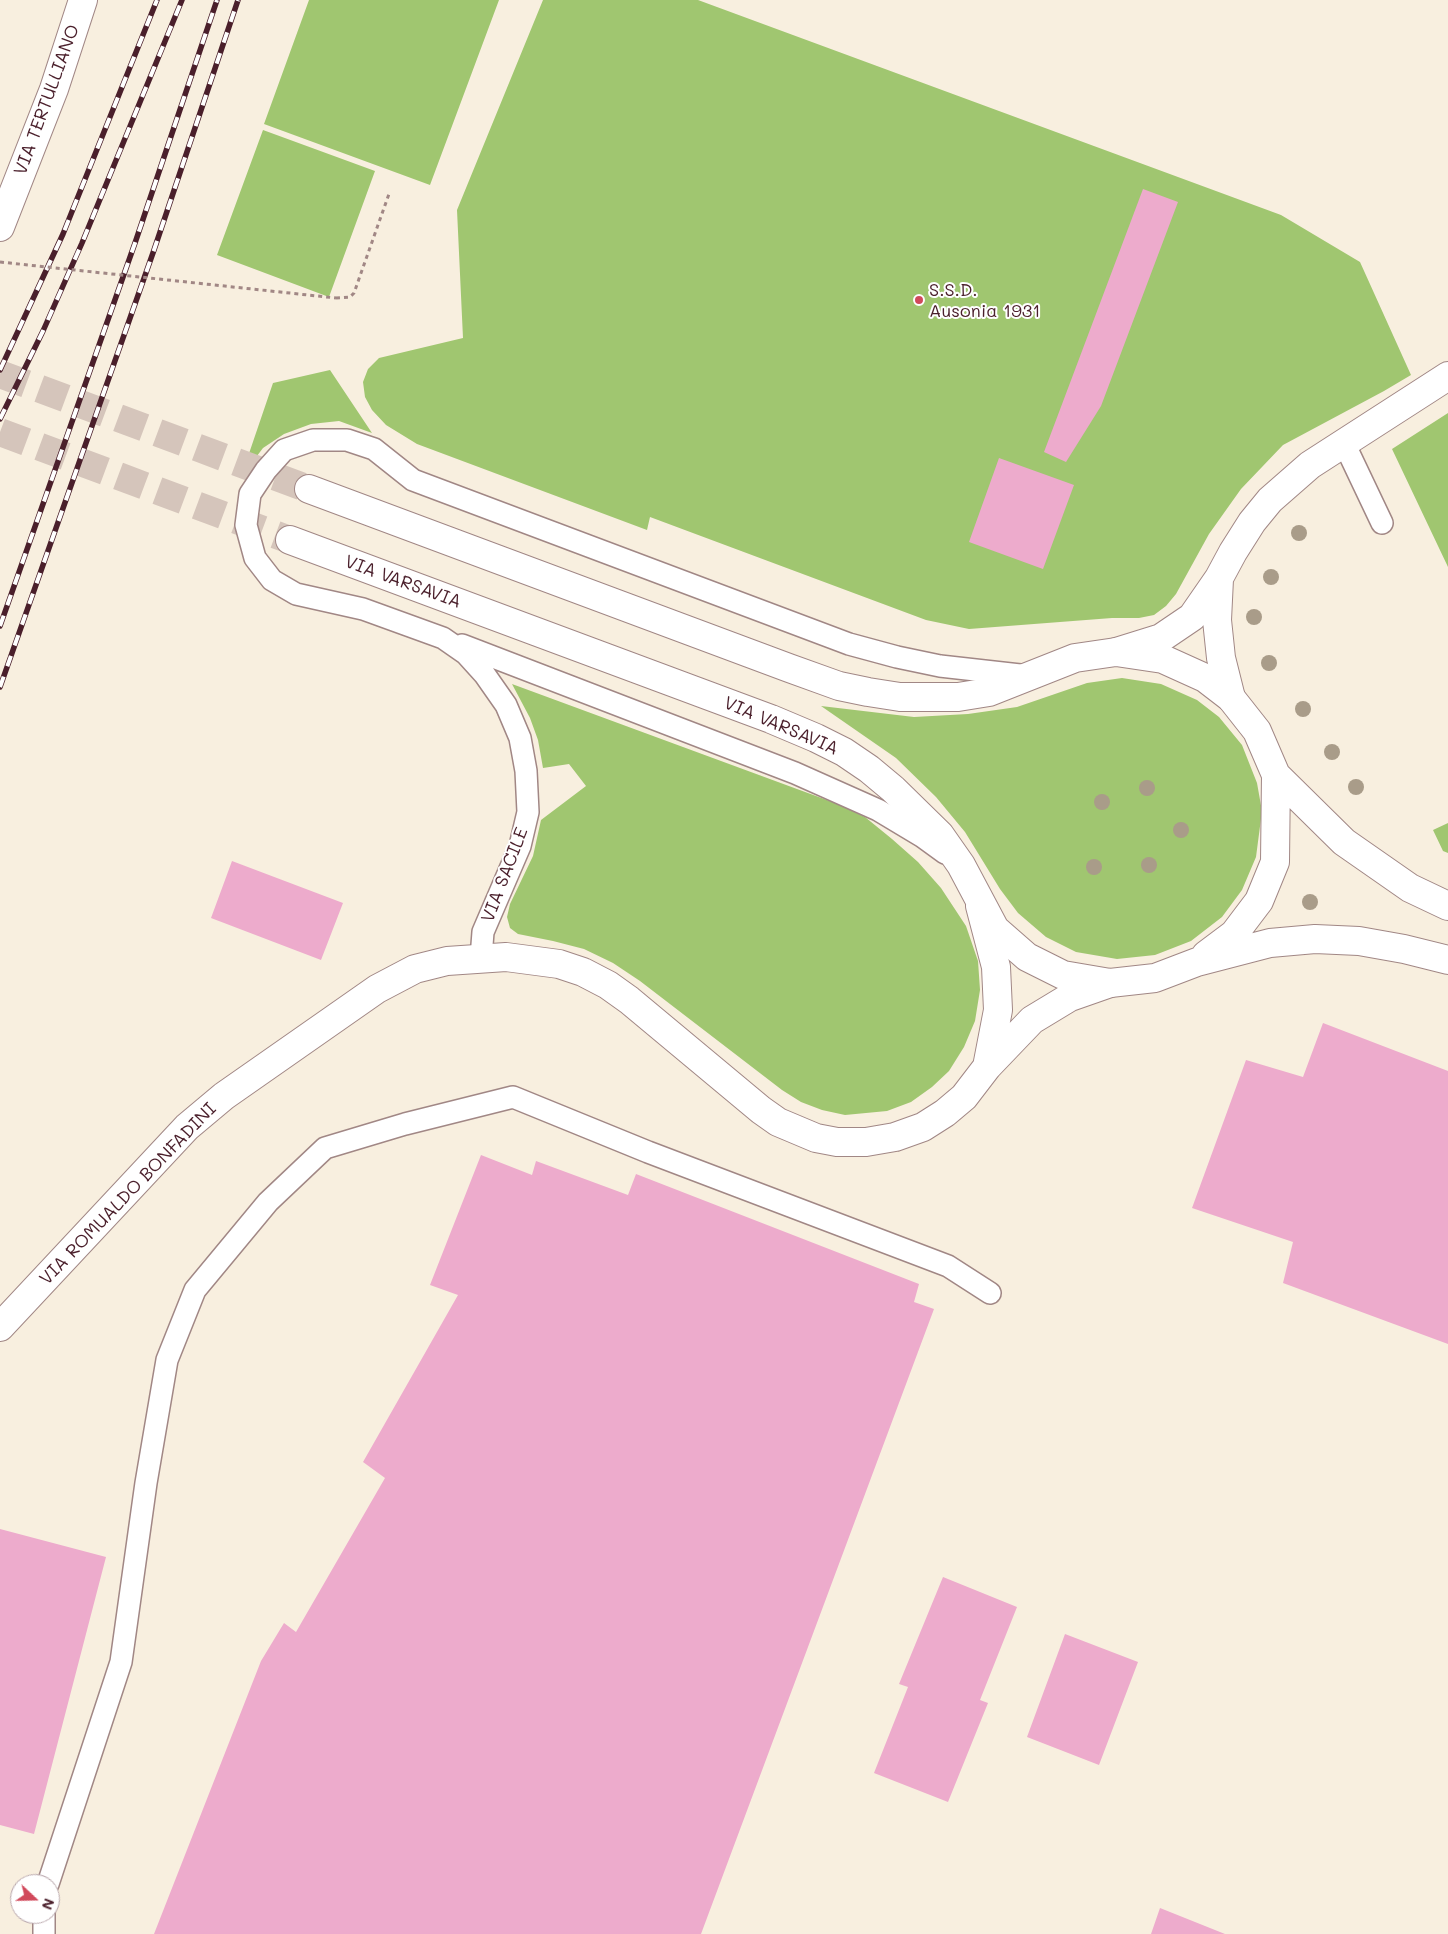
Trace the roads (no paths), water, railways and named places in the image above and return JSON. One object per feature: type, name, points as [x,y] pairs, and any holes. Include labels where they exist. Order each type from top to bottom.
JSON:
[{"type":"street","name":"VIA TERTULLIANO","points":[[0,227],[54,89],[83,0]]},
{"type":"street","points":[[1116,652],[1161,638],[1192,617],[1219,578],[1232,552],[1252,522],[1270,500],[1310,465],[1448,376]]},
{"type":"street","name":"VIA VARSAVIA","points":[[309,489],[839,686],[868,692],[900,696],[948,697],[989,692],[1074,658],[1116,652],[1163,659],[1205,678],[1231,698],[1257,731],[1276,775],[1344,842],[1410,888],[1448,906]]},
{"type":"street","name":"VIA VARSAVIA","points":[[290,540],[771,719],[844,752],[893,788],[940,835],[961,865],[995,929],[1027,957],[1063,975],[1110,983],[1155,978],[1197,962],[1270,943],[1315,939],[1358,941],[1404,949],[1448,960]]},
{"type":"street","points":[[1219,578],[1217,620],[1221,658],[1231,698]]},
{"type":"street","name":"VIA VARSAVIA","points":[[1197,962],[1234,934],[1259,902],[1275,862],[1276,775]]},
{"type":"street","name":"VIA ROMUALDO BONFADINI","points":[[978,897],[996,967],[998,1010],[987,1067]]},
{"type":"street","name":"VIA ROMUALDO BONFADINI","points":[[0,1327],[187,1127],[224,1096],[377,989],[415,969],[446,961],[481,958],[524,959],[559,964],[583,972],[608,985],[629,1000],[760,1110],[778,1122],[816,1138],[837,1142],[866,1142],[895,1137],[923,1127],[945,1113],[964,1097],[987,1067],[1032,1020],[1070,997],[1110,983]]},
{"type":"lane","name":"VIA VARSAVIA","points":[[363,609],[296,594],[272,580],[255,558],[246,525],[250,494],[266,470],[284,450],[313,440],[346,440],[374,449],[413,480],[849,644],[940,666],[1032,676]]},
{"type":"lane","points":[[1344,443],[1382,523]]},
{"type":"lane","name":"VIA SACILE","points":[[363,609],[443,638],[466,654],[485,674],[506,705],[520,738],[526,771],[528,812],[520,846],[483,932],[481,958]]},
{"type":"lane","points":[[443,638],[796,773],[878,810],[923,837],[961,865]]},
{"type":"lane","points":[[51,1874],[121,1662],[146,1483],[167,1360],[195,1290],[268,1202],[325,1148],[404,1124],[513,1097],[648,1152],[948,1266],[990,1293]]},
{"type":"tunnel","points":[[0,374],[309,489]]},
{"type":"tunnel","points":[[0,432],[290,540]]},
{"type":"railway","points":[[0,370],[63,234],[157,0]]},
{"type":"railway","points":[[0,419],[43,331],[82,243],[182,0]]},
{"type":"railway","points":[[0,626],[135,243],[217,0]]},
{"type":"railway","points":[[0,687],[154,250],[238,0]]},
{"type":"place","name":"S.S.D. Ausonia 1931","points":[[919,300]]}]
